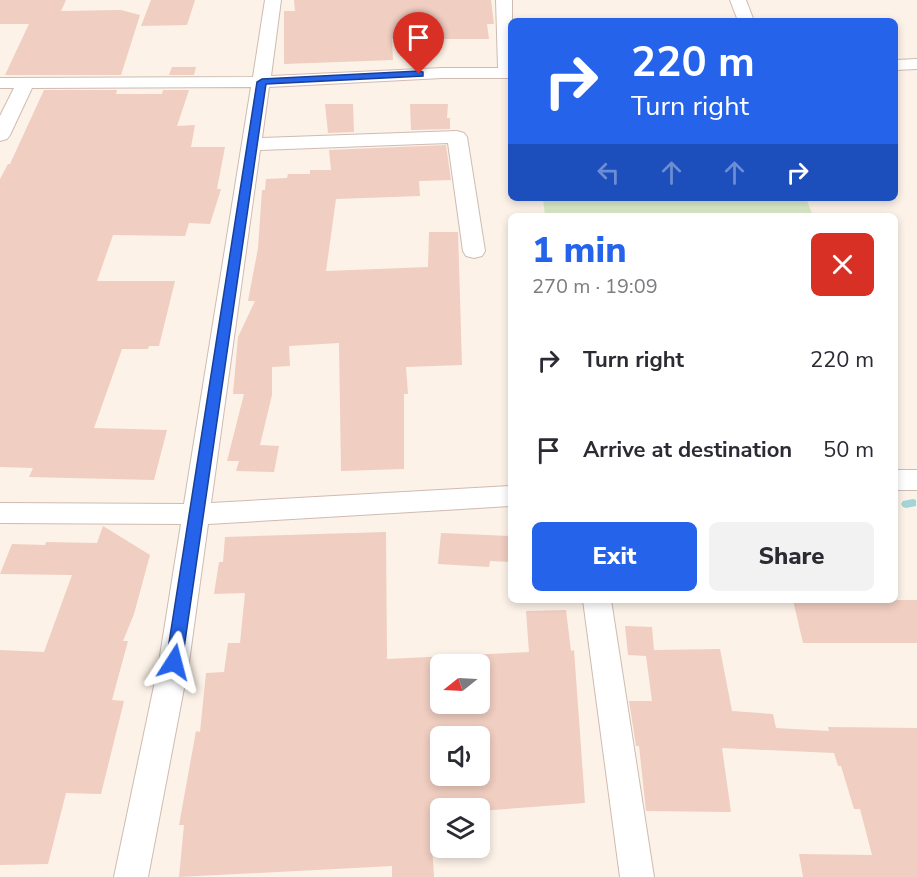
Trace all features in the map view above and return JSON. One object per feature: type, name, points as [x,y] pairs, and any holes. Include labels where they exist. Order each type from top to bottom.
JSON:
[{"type":"street","points":[[130,877],[174,662],[273,0]]},
{"type":"street","points":[[504,0],[508,58]]},
{"type":"street","points":[[738,0],[745,18]]},
{"type":"street","points":[[898,65],[917,64]]},
{"type":"street","points":[[0,83],[262,82],[442,73],[508,73]]},
{"type":"street","points":[[0,135],[26,83]]},
{"type":"street","points":[[253,144],[457,137],[474,251]]},
{"type":"street","points":[[0,513],[196,514],[508,496]]},
{"type":"street","points":[[597,603],[637,877]]},
{"type":"green space","points":[[543,201],[807,201],[812,213],[545,213]]},
{"type":"building","points":[[0,0],[66,0],[61,11],[121,10],[140,15],[121,75],[5,75],[29,24],[0,24]]},
{"type":"building","points":[[151,0],[195,0],[187,25],[141,26]]},
{"type":"building","points":[[294,0],[491,0],[494,24],[487,24],[489,39],[392,39],[393,60],[284,64],[284,11],[295,11]]},
{"type":"building","points":[[172,67],[196,67],[194,75],[169,75]]},
{"type":"building","points":[[44,90],[117,90],[116,94],[162,94],[163,90],[189,90],[177,126],[195,125],[191,147],[225,147],[217,189],[221,189],[210,224],[189,223],[185,236],[113,235],[97,281],[175,281],[159,346],[149,346],[148,349],[122,349],[94,428],[167,430],[154,480],[29,477],[33,468],[0,467],[0,179],[10,164]]},
{"type":"building","points":[[325,104],[353,104],[354,132],[328,133]]},
{"type":"building","points":[[410,104],[448,104],[447,118],[450,118],[450,129],[411,130]]},
{"type":"building","points":[[446,145],[451,180],[419,181],[420,196],[336,199],[326,271],[428,267],[429,232],[458,232],[462,365],[406,367],[408,394],[404,394],[404,469],[341,471],[339,343],[289,346],[290,366],[272,367],[272,395],[260,445],[279,446],[274,472],[236,471],[239,461],[227,461],[244,394],[233,394],[238,337],[255,301],[248,301],[258,248],[262,190],[265,190],[266,179],[287,178],[288,174],[310,174],[310,170],[331,170],[329,150]]},
{"type":"building","points":[[103,526],[150,555],[134,614],[123,641],[128,641],[112,700],[124,701],[101,794],[66,793],[48,864],[0,865],[0,650],[44,652],[72,575],[0,574],[12,544],[97,543]]},
{"type":"building","points":[[386,532],[387,659],[430,657],[430,714],[490,714],[488,654],[529,652],[526,611],[566,610],[571,651],[574,650],[585,803],[490,810],[490,798],[430,798],[430,858],[433,858],[434,877],[392,877],[392,866],[179,877],[184,825],[179,825],[196,731],[200,732],[206,673],[224,672],[228,643],[240,643],[245,593],[214,594],[219,562],[223,562],[225,537]]},
{"type":"building","points":[[441,533],[508,536],[508,562],[490,561],[489,567],[438,564]]},
{"type":"building","points":[[898,600],[917,600],[917,643],[803,643],[794,603],[898,603]]},
{"type":"building","points":[[625,626],[652,627],[654,650],[720,649],[732,711],[773,714],[776,728],[829,731],[828,727],[917,728],[917,877],[803,877],[799,854],[872,855],[860,809],[854,809],[841,766],[838,766],[834,753],[722,748],[731,812],[646,811],[639,746],[636,746],[629,701],[652,701],[646,656],[628,655]]},
{"type":"waterway","points":[[906,504],[913,503]]},
{"type":"route","points":[[174,662],[262,82],[419,74]]}]
